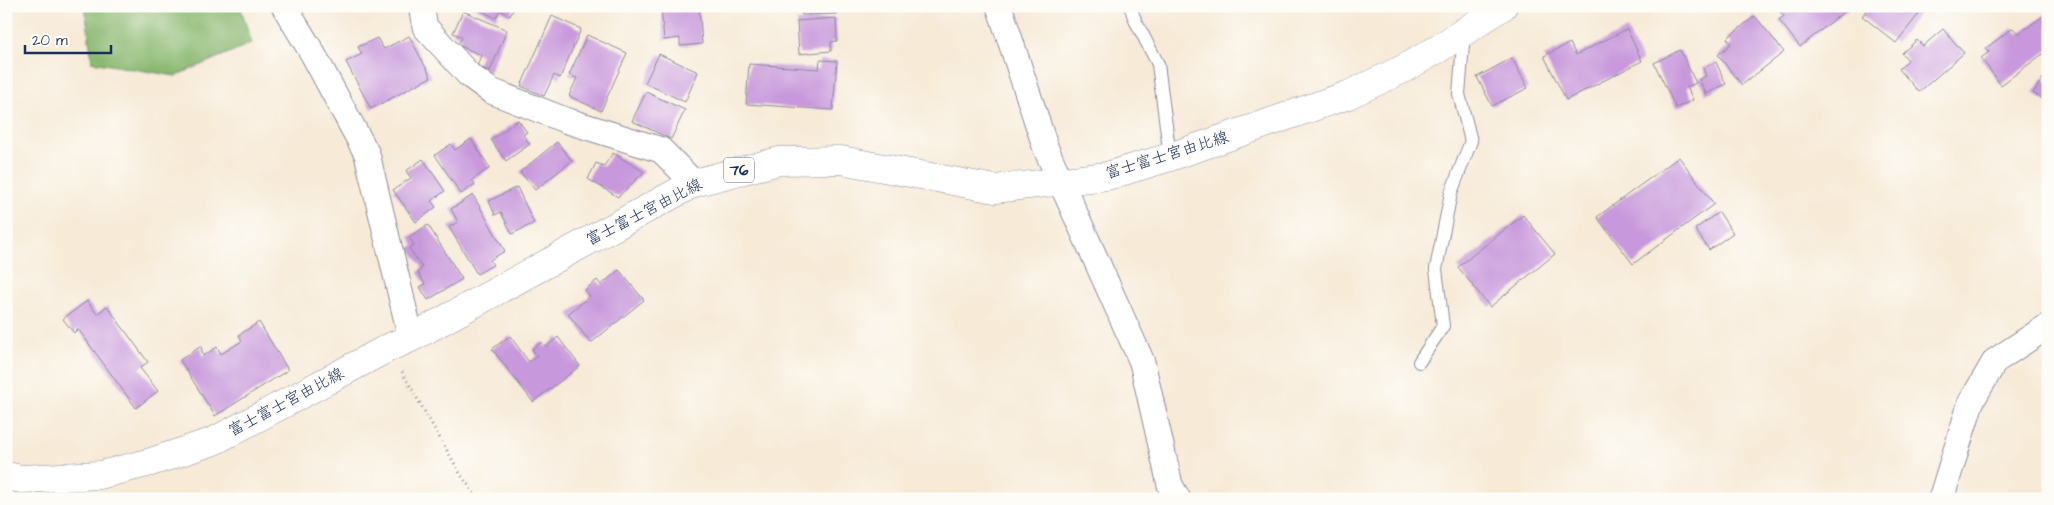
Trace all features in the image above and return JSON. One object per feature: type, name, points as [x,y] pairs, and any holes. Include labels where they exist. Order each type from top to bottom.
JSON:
[{"type":"main road","name":"富士富士宮由比線","points":[[6,476],[22,479],[100,475],[151,462],[214,441],[694,183],[779,161],[832,160],[841,160],[995,189],[1107,176],[1170,157],[1348,94],[1403,69],[1503,6]]},
{"type":"street","points":[[284,6],[314,54],[366,154],[399,343]]},
{"type":"street","points":[[421,6],[425,27],[469,75],[492,91],[565,120],[661,150],[694,183]]},
{"type":"street","points":[[1000,6],[1046,149],[1142,362],[1170,485],[1178,499]]},
{"type":"street","points":[[1941,499],[1971,402],[1995,361],[2048,326]]},
{"type":"lane","points":[[1130,6],[1135,20],[1158,64],[1170,157]]},
{"type":"lane","points":[[1419,362],[1443,326],[1436,269],[1451,193],[1471,141],[1459,94],[1464,32]]},
{"type":"path","points":[[399,343],[461,475],[478,499]]},
{"type":"green space","points":[[85,6],[240,6],[252,43],[175,76],[92,62]]},
{"type":"building","points":[[472,6],[515,6],[510,16],[500,10],[496,18]]},
{"type":"building","points":[[699,6],[702,44],[680,46],[680,38],[664,40],[661,7]]},
{"type":"building","points":[[801,6],[836,6],[836,14],[802,15]]},
{"type":"building","points":[[1782,6],[1851,6],[1800,47],[1779,20],[1784,16],[1778,9]]},
{"type":"building","points":[[1870,6],[1925,6],[1896,43],[1862,16]]},
{"type":"building","points":[[463,11],[507,30],[490,71],[477,66],[481,55],[458,45],[462,37],[453,33]]},
{"type":"building","points":[[2046,14],[2048,16],[2048,50],[2001,85],[1981,58],[1989,52],[1986,48],[2013,28],[2018,34]]},
{"type":"building","points":[[552,16],[581,29],[560,78],[554,75],[544,96],[521,86]]},
{"type":"building","points":[[1755,16],[1784,52],[1742,85],[1718,55],[1731,44],[1727,38]]},
{"type":"building","points":[[836,18],[837,41],[831,42],[831,51],[799,54],[797,21]]},
{"type":"building","points":[[1627,29],[1642,61],[1566,100],[1544,56],[1570,43],[1576,55]]},
{"type":"building","points":[[1943,29],[1964,53],[1919,92],[1899,69],[1908,60],[1902,53],[1917,40],[1923,46]]},
{"type":"building","points":[[587,35],[627,53],[601,111],[569,96],[577,78],[569,75]]},
{"type":"building","points":[[409,36],[431,77],[371,109],[346,62],[362,54],[358,47],[377,38],[384,49]]},
{"type":"building","points":[[1680,50],[1696,83],[1687,87],[1693,100],[1676,108],[1654,63]]},
{"type":"building","points":[[659,54],[698,72],[685,102],[645,83]]},
{"type":"building","points":[[1512,58],[1528,88],[1492,106],[1477,77]]},
{"type":"building","points":[[820,60],[837,61],[833,110],[746,104],[749,64],[819,69]]},
{"type":"building","points":[[1716,62],[1726,84],[1706,94],[1699,79],[1706,76],[1703,68]]},
{"type":"building","points":[[2043,78],[2048,82],[2048,102],[2033,93]]},
{"type":"building","points":[[646,92],[685,110],[671,139],[632,121]]},
{"type":"building","points":[[518,120],[527,132],[523,135],[530,144],[506,161],[491,140]]},
{"type":"building","points":[[471,139],[490,168],[472,180],[475,184],[461,194],[435,155],[451,144],[455,150]]},
{"type":"building","points":[[557,142],[572,161],[535,190],[520,172]]},
{"type":"building","points":[[613,153],[644,172],[618,197],[588,179],[596,163],[604,166]]},
{"type":"building","points":[[1679,157],[1714,204],[1633,264],[1597,217]]},
{"type":"building","points":[[423,159],[445,191],[431,201],[436,207],[416,222],[393,190],[411,178],[406,171]]},
{"type":"building","points":[[517,187],[534,223],[512,234],[501,212],[495,215],[489,201]]},
{"type":"building","points":[[473,195],[505,251],[490,260],[493,265],[477,274],[449,227],[458,222],[451,209]]},
{"type":"building","points":[[1719,212],[1733,233],[1709,250],[1695,229]]},
{"type":"building","points":[[1523,215],[1555,254],[1490,307],[1458,267]]},
{"type":"building","points":[[428,225],[462,279],[428,300],[420,287],[425,284],[418,273],[422,267],[409,248],[414,245],[409,237]]},
{"type":"building","points":[[619,270],[644,300],[591,343],[568,314],[590,296],[585,290],[597,280],[601,285]]},
{"type":"building","points":[[87,301],[97,314],[107,306],[148,362],[140,368],[158,391],[136,408],[78,329],[74,333],[63,319]]},
{"type":"building","points":[[259,322],[288,370],[215,416],[180,360],[201,346],[203,356],[217,347],[221,354],[242,341],[239,335]]},
{"type":"building","points":[[510,336],[529,362],[537,356],[532,349],[542,342],[546,347],[558,337],[580,366],[533,402],[492,349]]}]
